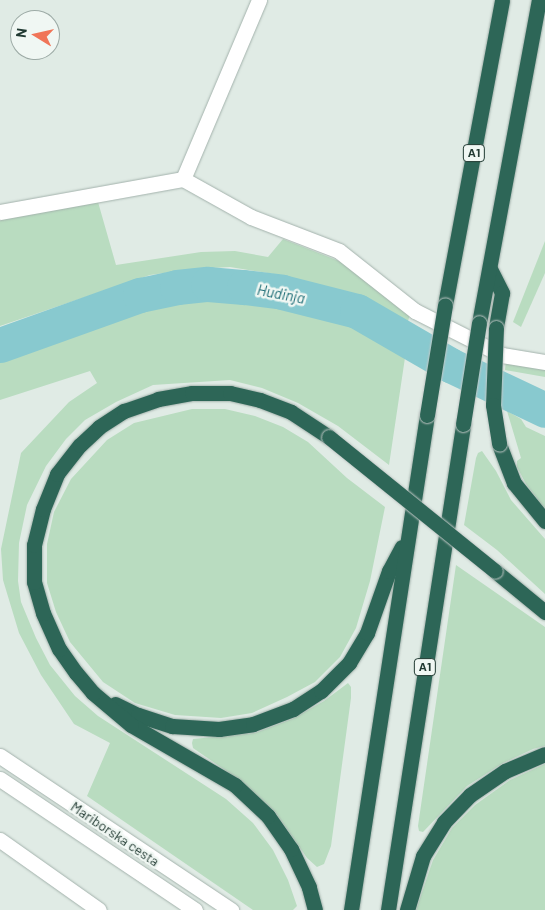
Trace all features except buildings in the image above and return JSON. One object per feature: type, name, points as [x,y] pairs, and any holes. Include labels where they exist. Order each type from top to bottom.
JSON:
[{"type":"highway","name":"A1","points":[[351,910],[407,539],[445,305],[502,0]]},
{"type":"highway","name":"A1","points":[[388,910],[479,323],[539,0]]},
{"type":"highway","points":[[490,269],[502,293],[496,328],[493,405],[499,444],[514,483],[545,521]]},
{"type":"highway","points":[[315,910],[309,887],[291,849],[268,816],[235,785],[131,725],[93,693],[59,649],[43,613],[34,582],[34,544],[43,509],[57,474],[80,445],[99,427],[124,411],[158,399],[192,392],[230,393],[260,400],[291,412],[329,437],[545,612]]},
{"type":"highway","points":[[93,693],[138,715],[172,726],[219,729],[253,724],[293,709],[321,691],[349,663],[367,633],[389,571],[407,539]]},
{"type":"highway","points":[[407,910],[423,856],[444,822],[470,795],[505,771],[545,754]]},
{"type":"street","points":[[183,179],[259,0]]},
{"type":"street","points":[[0,212],[183,179],[251,217],[339,251],[415,311],[502,355],[545,362]]},
{"type":"street","name":"Mariborska cesta","points":[[0,756],[231,910]]},
{"type":"street","name":"Mariborska cesta","points":[[0,779],[195,910]]},
{"type":"street","points":[[0,840],[99,910]]},
{"type":"green space","points":[[98,202],[116,265],[201,252],[235,251],[268,257],[283,239],[339,261],[375,285],[410,314],[407,325],[343,294],[286,276],[230,267],[193,269],[150,275],[0,326],[0,217]]},
{"type":"green space","points":[[545,241],[545,273],[521,327],[513,322]]},
{"type":"green space","points":[[236,295],[273,299],[298,308],[350,320],[406,351],[389,465],[338,426],[298,403],[262,388],[230,380],[153,385],[116,402],[85,420],[66,439],[46,466],[27,505],[19,543],[18,581],[21,602],[36,638],[50,665],[75,696],[98,716],[226,799],[253,823],[273,850],[288,880],[297,906],[293,910],[253,910],[87,796],[110,743],[74,724],[41,675],[19,633],[3,580],[1,549],[21,453],[69,402],[97,383],[90,371],[0,400],[0,360],[89,323],[144,308],[176,302],[219,301]]},
{"type":"green space","points":[[506,360],[545,369],[545,377],[505,370]]},
{"type":"green space","points":[[192,409],[225,409],[255,416],[283,427],[308,442],[347,478],[385,507],[370,581],[356,628],[340,657],[315,682],[287,697],[252,713],[221,718],[175,715],[135,703],[103,682],[70,642],[56,612],[47,583],[47,544],[54,512],[71,479],[107,440],[134,423]]},
{"type":"green space","points":[[507,411],[521,419],[526,427],[545,436],[545,509],[526,484],[517,467],[517,461],[521,458]]},
{"type":"green space","points":[[482,451],[496,471],[511,500],[545,539],[545,594],[497,550],[464,525],[476,458],[478,453]]},
{"type":"green space","points":[[456,565],[545,627],[545,746],[533,749],[503,763],[467,786],[423,832],[419,831],[418,826]]},
{"type":"green space","points":[[348,683],[351,687],[351,698],[331,846],[324,864],[317,867],[307,858],[275,812],[238,779],[193,748],[192,743],[193,739],[255,733],[292,719],[324,701]]},
{"type":"green space","points":[[545,764],[545,910],[416,910],[433,860],[452,828],[475,805],[510,780]]},
{"type":"waterway","name":"Hudinja","points":[[0,345],[140,295],[177,287],[208,284],[244,287],[282,292],[357,311],[450,365],[545,410]]}]
